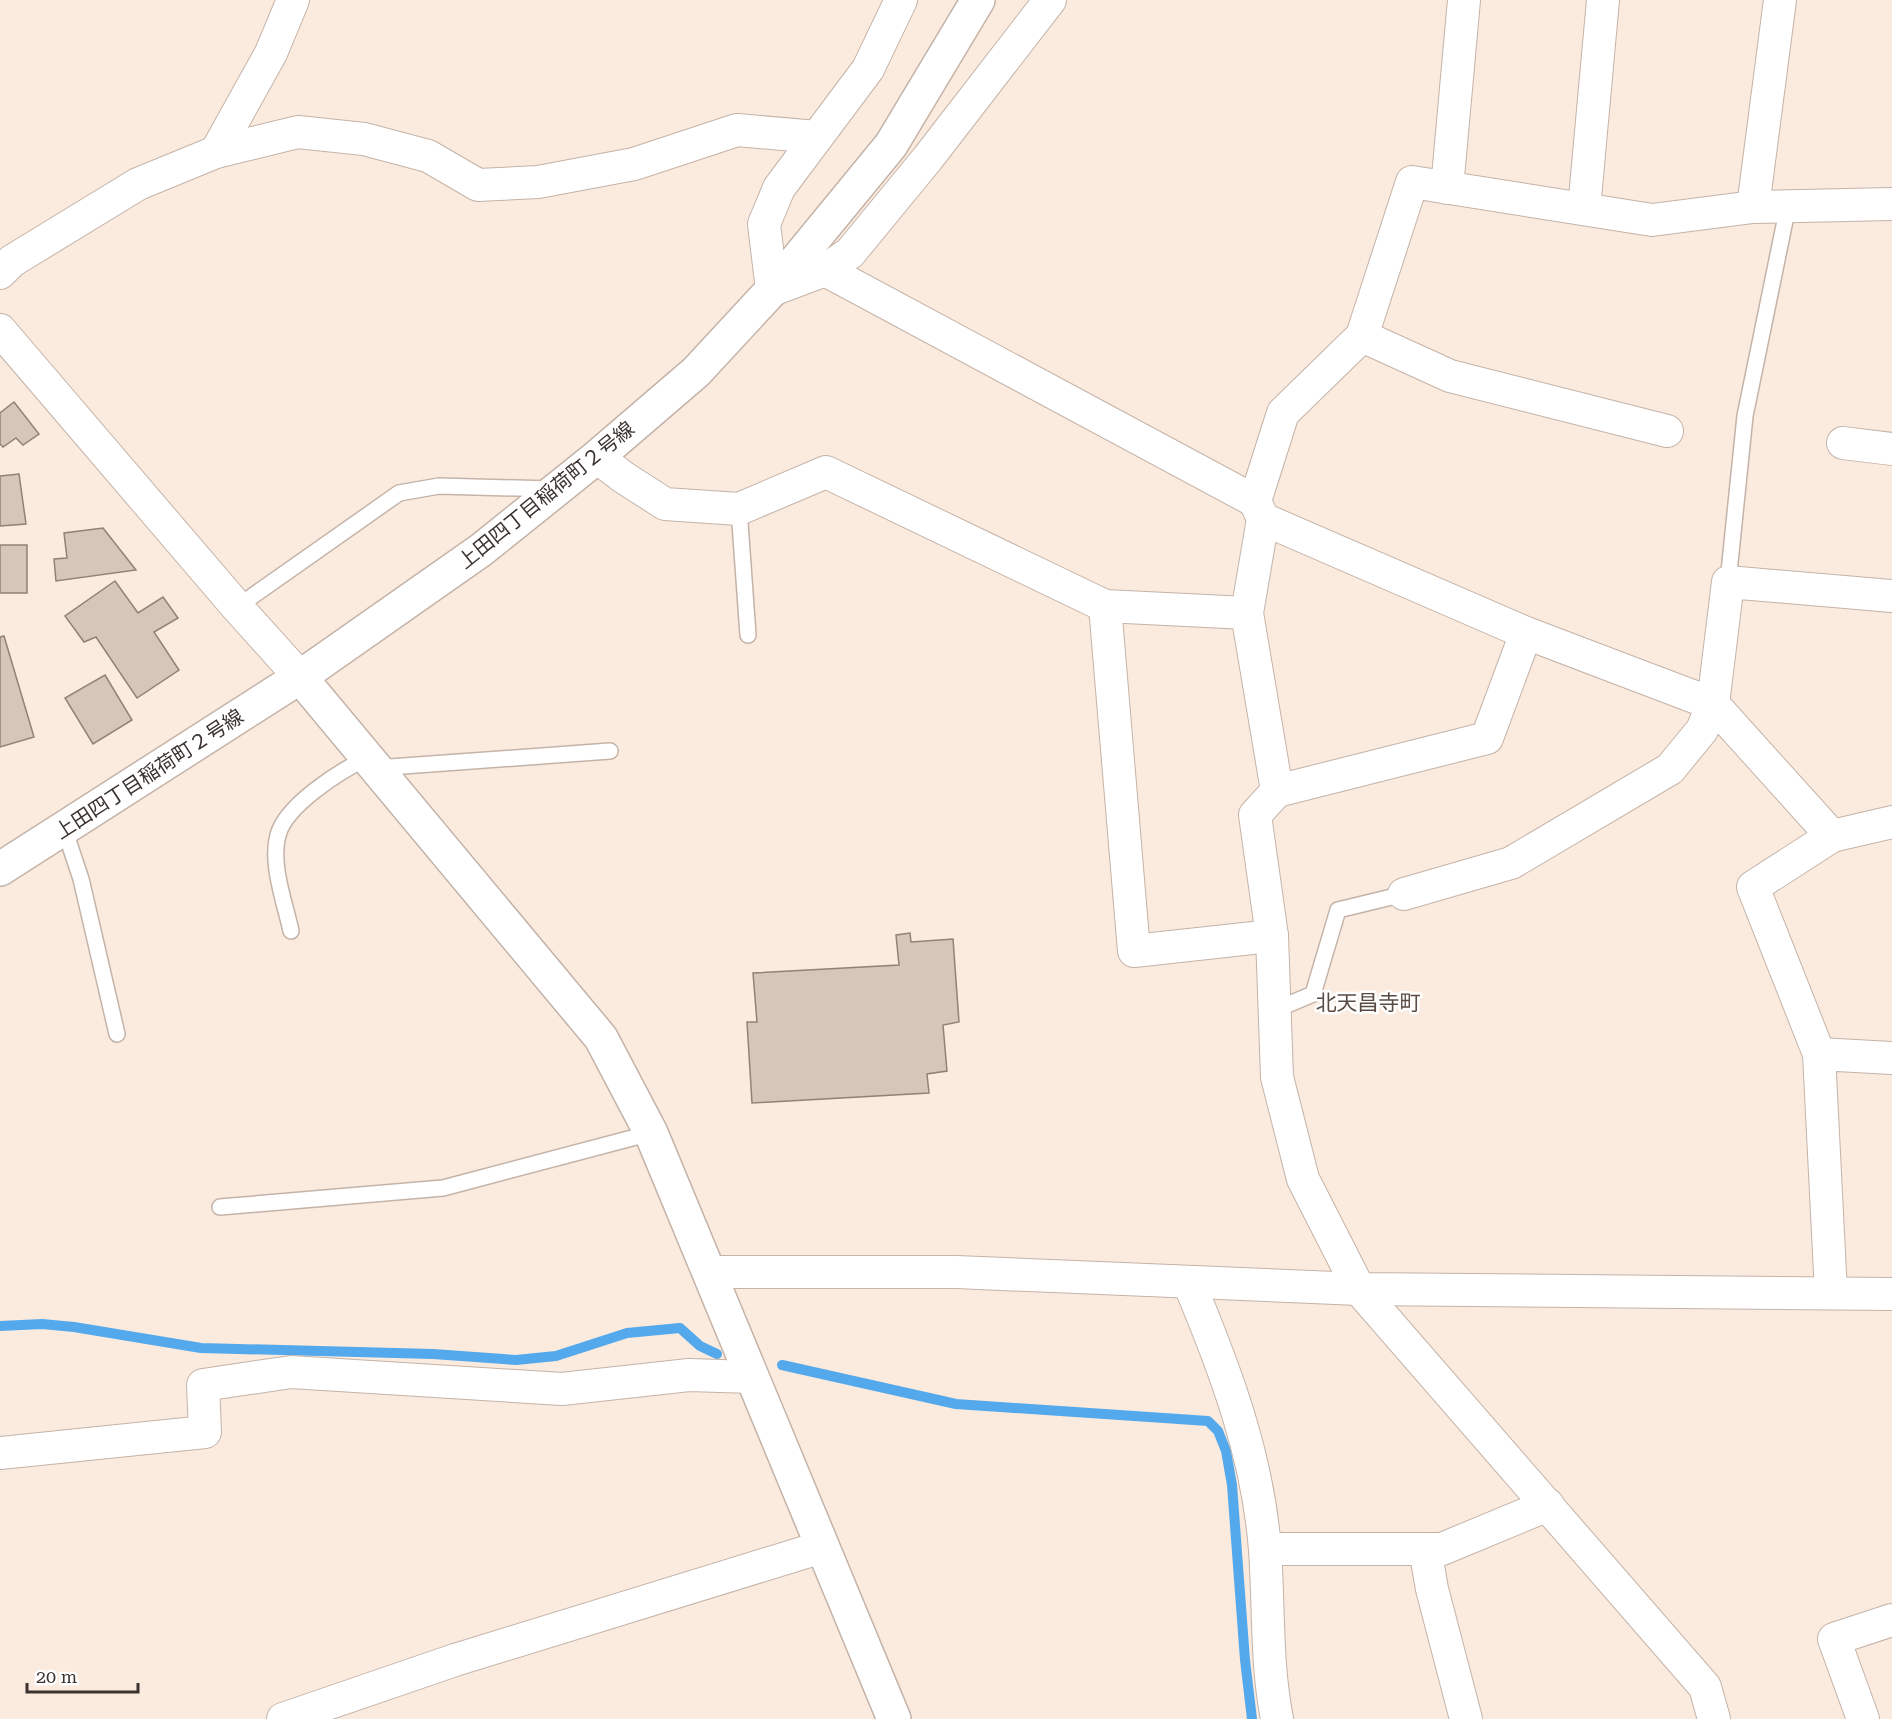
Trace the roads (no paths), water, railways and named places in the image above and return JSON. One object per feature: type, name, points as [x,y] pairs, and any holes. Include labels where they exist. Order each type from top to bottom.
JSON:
[{"type":"street","points":[[216,152],[271,53],[293,0]]},
{"type":"street","points":[[901,0],[868,69],[779,188],[764,224],[772,290],[825,270],[850,253],[928,158],[1050,0]]},
{"type":"street","name":"上田四丁目稲荷町２号線","points":[[0,869],[300,677],[481,550],[597,457],[696,372],[772,290],[891,145],[978,0]]},
{"type":"street","points":[[1447,188],[1464,0]]},
{"type":"street","points":[[1584,209],[1603,0]]},
{"type":"street","points":[[1753,207],[1780,0]]},
{"type":"street","points":[[0,273],[12,261],[138,184],[216,152],[298,132],[364,139],[428,156],[478,185],[538,182],[634,164],[737,130],[817,137]]},
{"type":"street","points":[[1278,791],[1247,613],[1259,510],[1283,413],[1362,336],[1412,182],[1652,220],[1753,207],[1892,204]]},
{"type":"street","points":[[825,270],[1259,510],[1526,633],[1713,704],[1832,836]]},
{"type":"street","points":[[0,330],[237,607],[300,677],[601,1038],[651,1133],[894,1719]]},
{"type":"street","points":[[1362,336],[1450,376],[1667,431]]},
{"type":"street","points":[[1843,443],[1892,449]]},
{"type":"street","points":[[597,457],[665,504],[739,509],[826,472],[1105,606],[1247,613]]},
{"type":"street","points":[[1404,894],[1511,863],[1670,769],[1702,730],[1713,704],[1728,582],[1892,596]]},
{"type":"street","points":[[1105,606],[1134,951],[1272,936]]},
{"type":"street","points":[[1526,633],[1487,738],[1278,791],[1255,815],[1272,936],[1277,1077],[1303,1179],[1359,1289],[1705,1687],[1714,1719]]},
{"type":"street","points":[[1831,1293],[1820,1054],[1753,887],[1832,836],[1892,822]]},
{"type":"street","points":[[1820,1054],[1892,1058]]},
{"type":"street","points":[[710,1272],[956,1272],[1359,1289],[1892,1294]]},
{"type":"street","points":[[1189,1283],[1224,1367],[1243,1425],[1265,1549],[1269,1679],[1277,1719]]},
{"type":"street","points":[[0,1453],[205,1432],[203,1385],[291,1372],[562,1389],[689,1375],[752,1377]]},
{"type":"street","points":[[1265,1549],[1442,1549],[1548,1505]]},
{"type":"street","points":[[283,1719],[455,1660],[822,1546]]},
{"type":"street","points":[[1425,1550],[1432,1589],[1466,1719]]},
{"type":"street","points":[[1863,1719],[1834,1639],[1892,1620]]},
{"type":"lane","points":[[1728,582],[1744,416],[1788,206]]},
{"type":"lane","points":[[237,607],[399,493],[439,486],[558,489]]},
{"type":"lane","points":[[739,509],[748,634]]},
{"type":"lane","points":[[291,931],[277,864],[278,835],[293,812],[331,776],[371,763],[610,751]]},
{"type":"lane","points":[[64,828],[81,879],[117,1034]]},
{"type":"lane","points":[[1275,1010],[1313,994],[1338,910],[1404,894]]},
{"type":"lane","points":[[219,1207],[443,1188],[651,1133]]},
{"type":"waterway","points":[[0,1326],[42,1324],[74,1327],[201,1348],[433,1354],[516,1360],[556,1356],[627,1333],[680,1328],[700,1346],[717,1354]]},
{"type":"waterway","points":[[782,1365],[956,1404],[1208,1421],[1218,1431],[1226,1451],[1232,1485],[1245,1660],[1252,1719]]},
{"type":"district","name":"北天昌寺町","points":[[1368,1003]]}]
